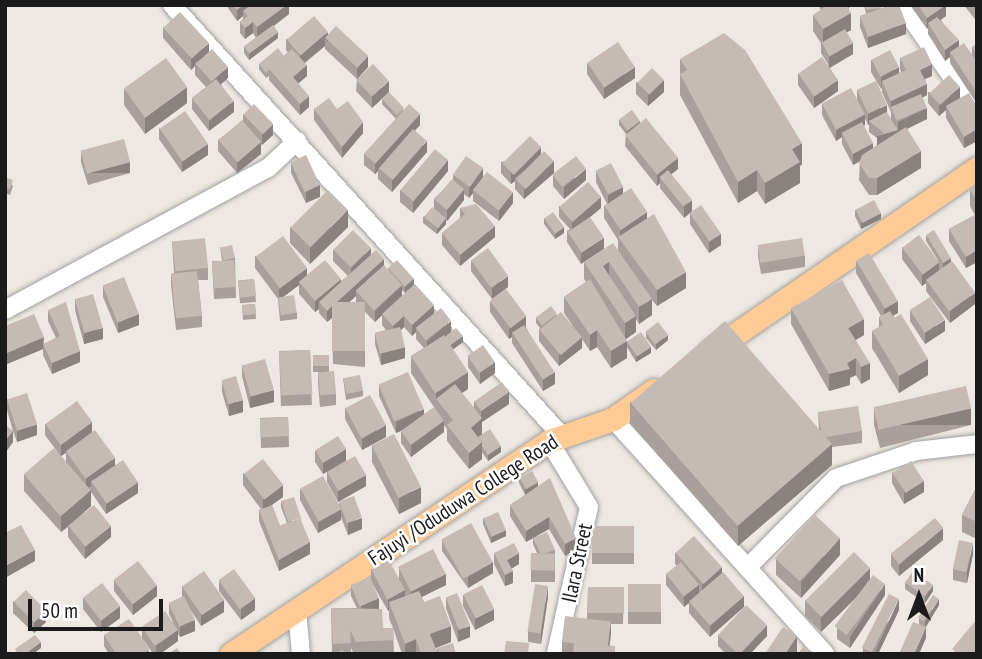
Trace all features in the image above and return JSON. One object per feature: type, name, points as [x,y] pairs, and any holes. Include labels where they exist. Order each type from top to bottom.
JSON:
[{"type":"main road","points":[[693,364],[977,168]]},
{"type":"main road","name":"Fajuyi /Oduduwa College Road","points":[[231,654],[555,438],[613,419],[670,379]]},
{"type":"street","name":"Ilara Street","points":[[172,5],[297,141],[555,438],[589,507],[556,654]]},
{"type":"street","points":[[902,5],[977,113]]},
{"type":"street","points":[[5,310],[268,167],[297,141]]},
{"type":"street","points":[[613,419],[748,566],[789,631],[825,654]]},
{"type":"street","points":[[748,566],[836,478],[916,451],[977,444]]},
{"type":"street","points":[[297,610],[302,654]]},
{"type":"building","points":[[251,5],[287,5],[257,27],[253,22],[245,28],[240,22],[248,16],[243,11]]},
{"type":"building","points":[[828,5],[846,5],[851,13],[823,29],[813,15]]},
{"type":"building","points":[[865,5],[881,5],[881,8],[866,10]]},
{"type":"building","points":[[890,5],[899,5],[906,23],[868,37],[860,16]]},
{"type":"building","points":[[918,5],[946,5],[927,18]]},
{"type":"building","points":[[180,12],[209,43],[192,58],[163,28]]},
{"type":"building","points":[[314,16],[328,32],[301,55],[287,40]]},
{"type":"building","points":[[937,17],[959,40],[945,50],[928,23]]},
{"type":"building","points":[[273,25],[278,32],[249,53],[244,46]]},
{"type":"building","points":[[336,26],[368,56],[357,68],[325,38]]},
{"type":"building","points":[[845,29],[853,43],[830,56],[822,42]]},
{"type":"building","points":[[724,33],[745,50],[802,143],[792,149],[800,162],[765,183],[757,170],[738,182],[680,74],[687,70],[680,59]]},
{"type":"building","points":[[618,42],[635,67],[604,88],[587,63]]},
{"type":"building","points":[[964,43],[977,62],[977,93],[950,52]]},
{"type":"building","points":[[924,47],[932,64],[920,70],[927,84],[891,101],[882,81],[906,70],[900,58]]},
{"type":"building","points":[[278,48],[284,56],[266,73],[259,64]]},
{"type":"building","points":[[212,49],[228,67],[212,82],[196,64]]},
{"type":"building","points":[[292,49],[307,65],[293,77],[309,96],[300,104],[269,69]]},
{"type":"building","points":[[890,50],[899,67],[880,77],[871,60]]},
{"type":"building","points":[[822,57],[838,80],[814,97],[798,74]]},
{"type":"building","points":[[166,58],[187,87],[145,118],[124,89]]},
{"type":"building","points":[[373,64],[389,81],[372,97],[356,80]]},
{"type":"building","points":[[652,68],[664,80],[649,95],[637,83]]},
{"type":"building","points":[[949,75],[960,87],[940,105],[929,93]]},
{"type":"building","points":[[216,79],[234,101],[210,120],[192,99]]},
{"type":"building","points":[[876,81],[887,105],[868,113],[857,90]]},
{"type":"building","points":[[851,88],[865,114],[836,130],[822,103]]},
{"type":"building","points":[[389,92],[404,108],[397,115],[382,99]]},
{"type":"building","points":[[969,93],[977,106],[977,129],[964,137],[946,106]]},
{"type":"building","points":[[921,94],[927,108],[896,121],[891,107]]},
{"type":"building","points":[[329,98],[337,109],[348,101],[363,122],[342,147],[314,109]]},
{"type":"building","points":[[254,104],[273,124],[263,135],[243,114]]},
{"type":"building","points":[[409,104],[420,114],[375,164],[364,154]]},
{"type":"building","points":[[632,110],[640,121],[627,131],[619,119]]},
{"type":"building","points":[[185,111],[208,144],[183,162],[160,129]]},
{"type":"building","points":[[886,112],[898,130],[877,136],[884,133],[869,121]]},
{"type":"building","points":[[646,118],[678,158],[657,175],[625,135]]},
{"type":"building","points":[[242,120],[261,142],[238,162],[219,140]]},
{"type":"building","points":[[862,122],[873,143],[853,154],[842,133]]},
{"type":"building","points":[[906,127],[921,151],[877,178],[869,178],[859,163],[862,155]]},
{"type":"building","points":[[413,129],[427,141],[392,180],[379,168]]},
{"type":"building","points":[[530,136],[541,147],[514,175],[502,164]]},
{"type":"building","points":[[124,139],[130,162],[87,174],[81,151]]},
{"type":"building","points":[[435,149],[448,160],[413,201],[400,190]]},
{"type":"building","points":[[544,151],[554,161],[526,189],[516,179]]},
{"type":"building","points":[[306,155],[320,185],[305,192],[291,162]]},
{"type":"building","points":[[466,156],[483,168],[470,187],[453,175]]},
{"type":"building","points":[[576,156],[586,169],[562,187],[552,174]]},
{"type":"building","points":[[611,163],[623,187],[608,195],[596,171]]},
{"type":"building","points":[[668,170],[692,200],[683,206],[659,177]]},
{"type":"building","points":[[487,172],[513,192],[499,210],[473,190]]},
{"type":"building","points":[[5,177],[13,180],[10,189],[5,188]]},
{"type":"building","points":[[452,179],[464,189],[447,210],[435,200]]},
{"type":"building","points":[[588,182],[601,197],[572,222],[559,207]]},
{"type":"building","points":[[977,186],[977,202],[970,190]]},
{"type":"building","points":[[631,188],[647,212],[621,230],[604,206]]},
{"type":"building","points":[[328,190],[348,210],[310,247],[291,227]]},
{"type":"building","points":[[874,200],[881,213],[863,223],[855,210]]},
{"type":"building","points":[[476,204],[495,226],[460,255],[442,233],[465,214],[460,208]]},
{"type":"building","points":[[701,205],[721,234],[710,242],[690,213]]},
{"type":"building","points":[[432,207],[446,218],[438,228],[424,217]]},
{"type":"building","points":[[553,212],[564,227],[555,234],[544,218]]},
{"type":"building","points":[[654,214],[686,272],[657,290],[618,237]]},
{"type":"building","points":[[977,214],[977,250],[966,257],[949,229]]},
{"type":"building","points":[[590,217],[604,238],[582,253],[568,232]]},
{"type":"building","points":[[353,230],[371,248],[351,267],[333,250]]},
{"type":"building","points":[[934,230],[951,258],[943,263],[926,235]]},
{"type":"building","points":[[919,235],[939,262],[923,275],[902,248]]},
{"type":"building","points":[[283,236],[307,268],[280,288],[256,256]]},
{"type":"building","points":[[205,238],[208,268],[175,271],[172,241]]},
{"type":"building","points":[[802,238],[805,256],[760,263],[758,245]]},
{"type":"building","points":[[613,243],[652,299],[639,307],[609,262],[603,266],[636,316],[625,323],[584,262]]},
{"type":"building","points":[[232,245],[235,258],[223,260],[220,248]]},
{"type":"building","points":[[488,248],[508,276],[491,288],[471,260]]},
{"type":"building","points":[[376,250],[384,259],[336,303],[332,303],[327,311],[319,302]]},
{"type":"building","points":[[869,253],[898,301],[885,309],[856,261]]},
{"type":"building","points":[[234,260],[236,287],[214,288],[212,262]]},
{"type":"building","points":[[325,260],[341,279],[315,301],[299,282]]},
{"type":"building","points":[[397,260],[414,279],[405,287],[388,268]]},
{"type":"building","points":[[952,261],[975,293],[949,311],[926,280]]},
{"type":"building","points":[[384,265],[402,285],[374,310],[356,290]]},
{"type":"building","points":[[197,271],[202,316],[176,318],[171,274]]},
{"type":"building","points":[[124,277],[139,314],[118,323],[103,286]]},
{"type":"building","points":[[254,279],[256,296],[240,298],[238,281]]},
{"type":"building","points":[[590,279],[627,341],[611,351],[597,330],[590,335],[564,297]]},
{"type":"building","points":[[842,280],[864,319],[848,328],[870,363],[861,367],[856,358],[847,363],[850,369],[829,374],[791,308]]},
{"type":"building","points":[[415,284],[434,305],[412,325],[404,316],[393,326],[382,314]]},
{"type":"building","points":[[506,289],[526,316],[510,328],[490,301]]},
{"type":"building","points":[[93,294],[103,328],[84,333],[75,299]]},
{"type":"building","points":[[294,295],[297,313],[281,315],[278,298]]},
{"type":"building","points":[[930,297],[945,320],[925,333],[910,310]]},
{"type":"building","points":[[66,302],[80,351],[52,363],[43,344],[60,336],[48,310]]},
{"type":"building","points":[[332,302],[365,302],[365,351],[332,351]]},
{"type":"building","points":[[255,304],[256,314],[243,315],[242,305]]},
{"type":"building","points":[[551,306],[557,314],[542,325],[536,317]]},
{"type":"building","points":[[441,308],[451,321],[426,340],[416,328]]},
{"type":"building","points":[[890,311],[894,318],[901,314],[928,359],[899,376],[872,331],[883,325],[879,317]]},
{"type":"building","points":[[561,312],[582,337],[561,355],[540,330]]},
{"type":"building","points":[[34,314],[44,337],[7,353],[5,326]]},
{"type":"building","points":[[725,321],[832,444],[738,526],[631,403]]},
{"type":"building","points":[[658,322],[668,335],[655,344],[645,332]]},
{"type":"building","points":[[524,325],[554,372],[543,380],[512,333]]},
{"type":"building","points":[[400,327],[405,347],[380,354],[375,333]]},
{"type":"building","points":[[456,328],[463,336],[450,345],[445,337]]},
{"type":"building","points":[[641,332],[651,347],[637,356],[627,342]]},
{"type":"building","points":[[444,335],[468,372],[435,393],[411,356]]},
{"type":"building","points":[[483,345],[495,362],[479,373],[467,356]]},
{"type":"building","points":[[310,350],[312,394],[281,396],[279,352]]},
{"type":"building","points":[[313,355],[329,355],[329,366],[313,366]]},
{"type":"building","points":[[265,359],[274,390],[251,396],[242,366]]},
{"type":"building","points":[[334,371],[336,394],[320,395],[318,372]]},
{"type":"building","points":[[408,372],[424,409],[394,421],[379,385]]},
{"type":"building","points":[[360,375],[363,391],[346,394],[343,378]]},
{"type":"building","points":[[236,376],[243,400],[228,404],[222,380]]},
{"type":"building","points":[[502,382],[509,392],[481,411],[474,402]]},
{"type":"building","points":[[455,384],[482,418],[471,428],[482,442],[469,453],[447,425],[453,420],[436,399]]},
{"type":"building","points":[[966,386],[971,408],[879,430],[873,407]]},
{"type":"building","points":[[27,393],[37,424],[17,431],[7,399]]},
{"type":"building","points":[[370,395],[386,425],[361,438],[345,408]]},
{"type":"building","points":[[77,401],[92,422],[61,445],[45,424]]},
{"type":"building","points":[[858,406],[862,431],[826,437],[821,432],[818,412]]},
{"type":"building","points":[[434,407],[444,421],[411,445],[401,431]]},
{"type":"building","points":[[288,417],[289,436],[261,437],[260,418]]},
{"type":"building","points":[[5,425],[13,431],[5,441]]},
{"type":"building","points":[[490,429],[501,446],[488,455],[478,437]]},
{"type":"building","points":[[95,430],[115,458],[86,479],[66,451]]},
{"type":"building","points":[[394,434],[421,487],[399,498],[372,445]]},
{"type":"building","points":[[338,436],[346,449],[323,463],[315,450]]},
{"type":"building","points":[[54,448],[91,490],[61,517],[24,474]]},
{"type":"building","points":[[355,456],[366,475],[338,491],[327,472]]},
{"type":"building","points":[[263,459],[283,485],[264,500],[244,474]]},
{"type":"building","points":[[123,460],[138,482],[107,504],[91,481]]},
{"type":"building","points":[[911,461],[924,481],[906,493],[893,473]]},
{"type":"building","points":[[532,471],[538,482],[526,489],[520,478]]},
{"type":"building","points":[[323,476],[341,509],[319,522],[300,489]]},
{"type":"building","points":[[550,478],[576,538],[565,544],[549,517],[526,531],[510,505]]},
{"type":"building","points":[[977,486],[977,522],[962,515]]},
{"type":"building","points":[[354,496],[362,518],[347,523],[339,501]]},
{"type":"building","points":[[294,497],[302,521],[300,518],[288,522],[281,501]]},
{"type":"building","points":[[94,505],[111,526],[85,547],[68,526]]},
{"type":"building","points":[[272,505],[280,526],[300,518],[310,542],[279,560],[259,510]]},
{"type":"building","points":[[498,512],[506,530],[492,537],[483,519]]},
{"type":"building","points":[[815,515],[840,538],[800,581],[775,558]]},
{"type":"building","points":[[935,518],[943,528],[899,564],[891,554]]},
{"type":"building","points":[[471,523],[493,562],[463,579],[441,539]]},
{"type":"building","points":[[21,525],[35,550],[5,566],[5,533]]},
{"type":"building","points":[[592,526],[634,526],[634,553],[592,553]]},
{"type":"building","points":[[547,532],[555,550],[540,553],[533,538]]},
{"type":"building","points":[[694,536],[722,567],[704,584],[675,553]]},
{"type":"building","points":[[959,540],[973,543],[966,572],[953,569]]},
{"type":"building","points":[[514,543],[519,553],[507,560],[513,571],[505,575],[494,553]]},
{"type":"building","points":[[433,549],[446,574],[411,592],[398,567]]},
{"type":"building","points":[[854,552],[870,568],[821,617],[805,601]]},
{"type":"building","points":[[531,553],[555,554],[554,571],[530,570]]},
{"type":"building","points":[[389,560],[405,590],[387,599],[371,569]]},
{"type":"building","points":[[138,561],[157,585],[133,605],[114,580]]},
{"type":"building","points":[[681,562],[699,585],[684,597],[666,574]]},
{"type":"building","points":[[234,569],[255,598],[240,609],[219,580]]},
{"type":"building","points":[[204,571],[224,600],[202,615],[182,586]]},
{"type":"building","points":[[913,571],[933,585],[925,596],[905,582]]},
{"type":"building","points":[[723,572],[744,596],[710,626],[689,602]]},
{"type":"building","points":[[873,575],[885,584],[846,635],[834,626]]},
{"type":"building","points":[[370,577],[379,598],[360,606],[351,585]]},
{"type":"building","points":[[102,583],[120,606],[101,621],[83,598]]},
{"type":"building","points":[[535,584],[548,586],[540,633],[527,631]]},
{"type":"building","points":[[628,584],[661,584],[661,612],[628,612]]},
{"type":"building","points":[[482,585],[494,609],[476,619],[463,595]]},
{"type":"building","points":[[588,587],[624,587],[624,613],[588,613]]},
{"type":"building","points":[[26,590],[46,611],[34,623],[14,602]]},
{"type":"building","points":[[419,591],[424,602],[440,596],[451,626],[430,634],[438,654],[421,654],[416,639],[405,644],[389,602]]},
{"type":"building","points":[[457,593],[470,625],[459,630],[446,597]]},
{"type":"building","points":[[889,594],[899,599],[872,652],[862,647]]},
{"type":"building","points":[[933,595],[939,599],[924,621],[918,617]]},
{"type":"building","points":[[184,596],[195,620],[180,627],[169,603]]},
{"type":"building","points":[[746,605],[767,625],[738,654],[718,635]]},
{"type":"building","points":[[331,608],[382,609],[383,628],[393,628],[394,640],[356,642],[350,630],[351,643],[333,644]]},
{"type":"building","points":[[165,611],[178,630],[155,646],[142,627]]},
{"type":"building","points":[[565,616],[611,622],[607,647],[562,642]]},
{"type":"building","points":[[129,619],[150,649],[142,654],[116,654],[104,635]]},
{"type":"building","points":[[977,619],[977,654],[958,654],[952,649]]},
{"type":"building","points":[[913,622],[926,627],[914,654],[899,654]]},
{"type":"building","points":[[783,627],[797,636],[785,654],[765,654]]},
{"type":"building","points":[[35,635],[41,642],[25,654],[18,654],[15,649]]},
{"type":"building","points":[[506,641],[529,643],[528,654],[504,654]]},
{"type":"building","points":[[574,642],[615,646],[615,654],[573,654]]},
{"type":"building","points":[[453,643],[456,654],[439,654],[437,648]]},
{"type":"building","points":[[803,646],[816,654],[798,654]]},
{"type":"building","points":[[177,648],[181,654],[168,654]]}]
